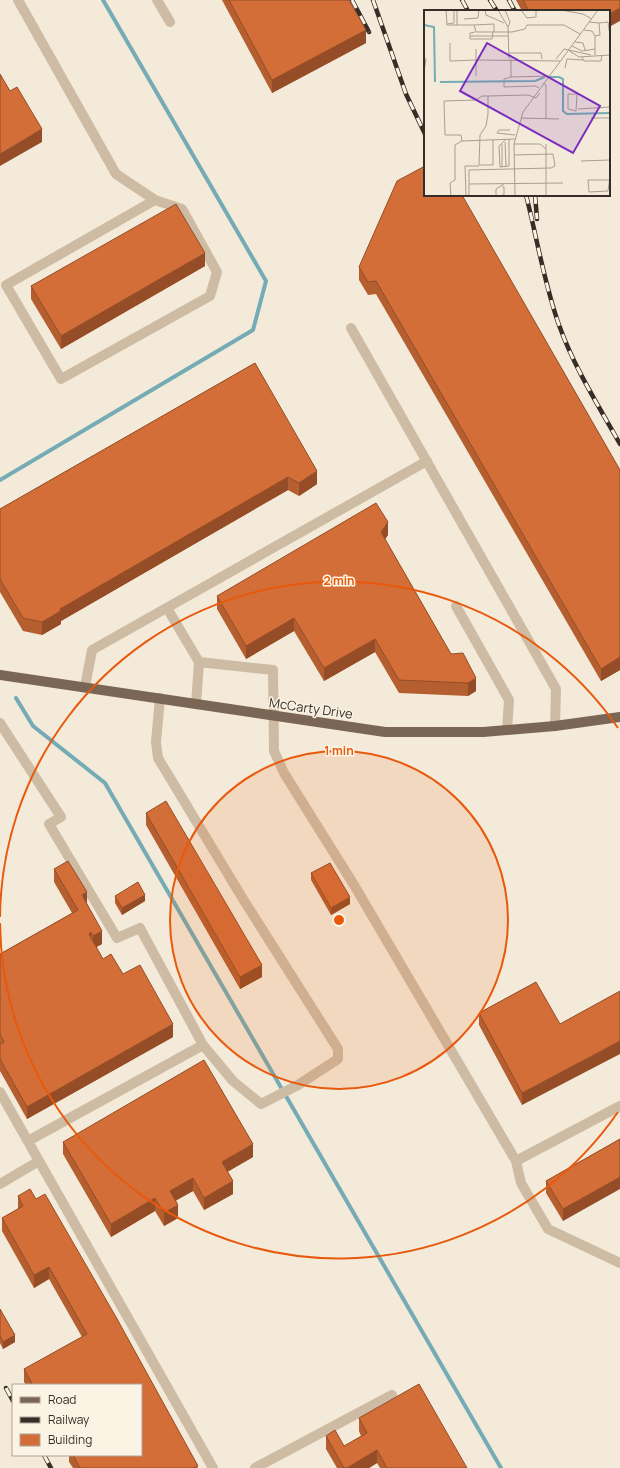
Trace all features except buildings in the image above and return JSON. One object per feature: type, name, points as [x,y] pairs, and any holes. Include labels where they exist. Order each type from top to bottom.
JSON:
[{"type":"main road","name":"McCarty Drive","points":[[0,675],[386,732],[423,733],[507,730],[555,726],[620,717]]},
{"type":"lane","points":[[18,0],[116,174],[155,200],[182,209],[217,272],[210,296],[61,379],[6,286],[155,200]]},
{"type":"lane","points":[[157,0],[170,22]]},
{"type":"lane","points":[[351,328],[556,689],[555,726]]},
{"type":"lane","points":[[85,687],[92,650],[427,461]]},
{"type":"lane","points":[[456,606],[509,700],[507,730]]},
{"type":"lane","points":[[167,608],[200,662],[196,704]]},
{"type":"lane","points":[[200,662],[273,670],[272,715],[274,751],[284,773],[354,886],[516,1161],[521,1183],[548,1229],[620,1263]]},
{"type":"lane","points":[[0,723],[61,817],[49,824],[117,938],[140,928],[203,1045],[233,1081],[260,1104],[276,1098],[292,1089],[338,1059],[338,1049],[243,899],[158,758],[156,742],[160,698]]},
{"type":"lane","points":[[28,1141],[203,1045]]},
{"type":"lane","points":[[0,1092],[213,1468]]},
{"type":"lane","points":[[516,1161],[620,1106]]},
{"type":"lane","points":[[0,1184],[39,1161]]},
{"type":"lane","points":[[255,1468],[392,1395]]},
{"type":"waterway","points":[[0,480],[253,330],[266,281],[103,0]]},
{"type":"waterway","points":[[16,698],[33,726],[105,783],[501,1468]]},
{"type":"railway","points":[[352,0],[369,32]]},
{"type":"railway","points":[[373,0],[406,94],[424,132]]},
{"type":"railway","points":[[462,0],[467,10]]},
{"type":"railway","points":[[490,0],[496,10]]},
{"type":"railway","points":[[509,0],[514,10]]},
{"type":"railway","points":[[526,196],[545,277],[565,341],[579,371],[620,444]]},
{"type":"railway","points":[[535,196],[537,219]]},
{"type":"railway","points":[[6,1388],[12,1399]]},
{"type":"railway","points":[[45,1456],[51,1468]]}]
